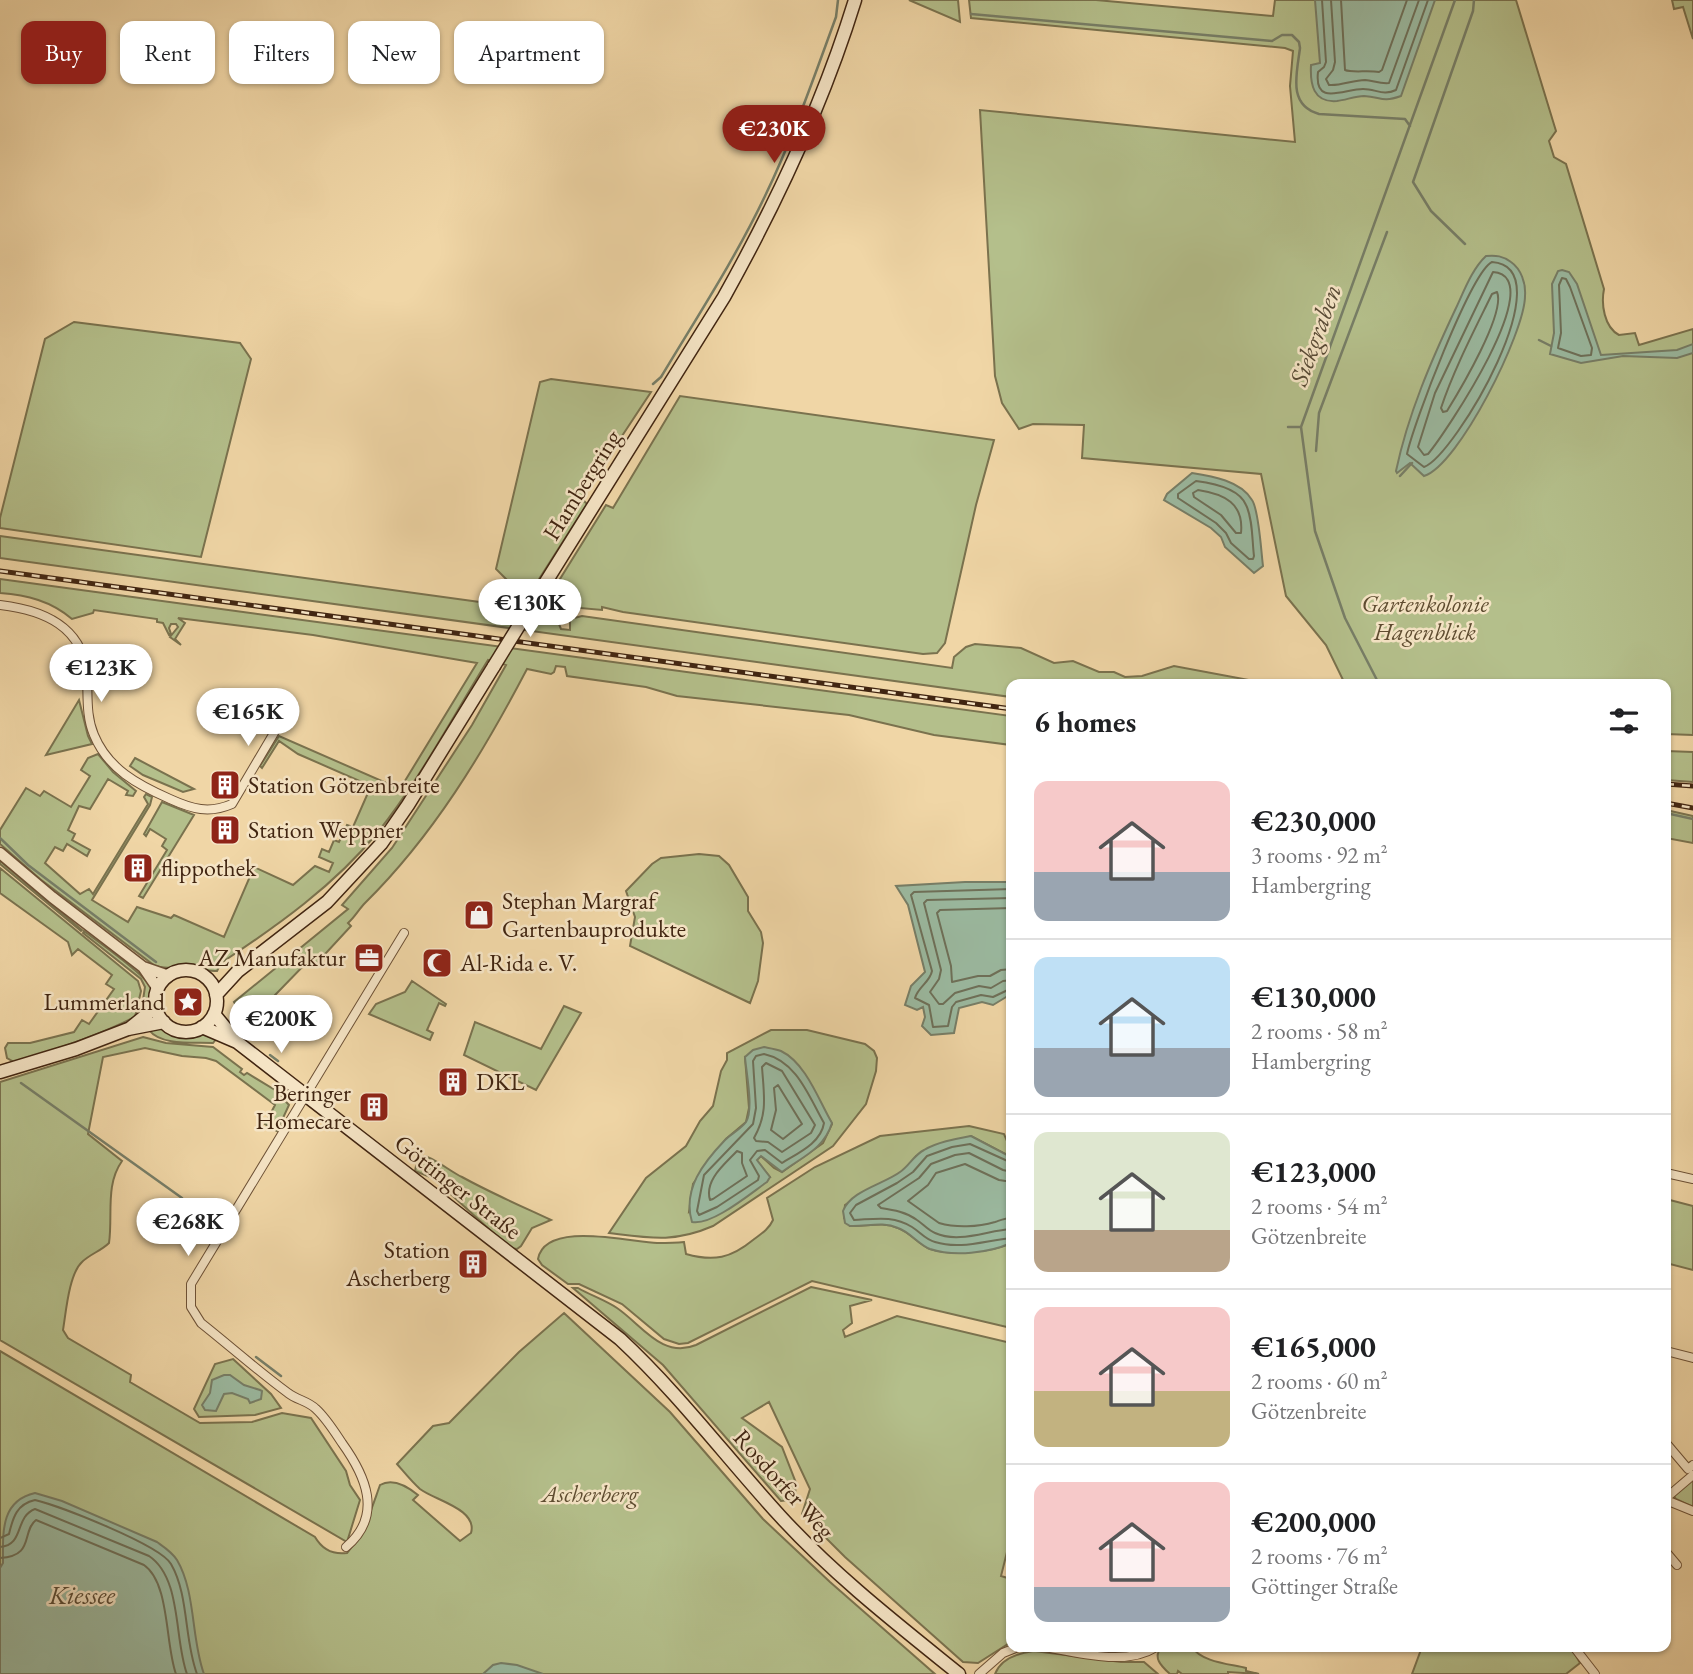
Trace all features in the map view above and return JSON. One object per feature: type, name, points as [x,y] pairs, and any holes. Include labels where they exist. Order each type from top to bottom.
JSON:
[{"type":"main road","name":"Hambergring","points":[[216,995],[238,971],[327,902],[381,844],[408,804],[724,296],[752,246],[802,143],[827,82],[855,0]]},
{"type":"main road","points":[[0,1072],[76,1049],[128,1029],[164,1022],[156,1007],[158,989],[169,976],[180,971],[192,971],[207,979],[216,995],[214,1014],[202,1027]]},
{"type":"main road","name":"Hambergring","points":[[207,979],[238,971]]},
{"type":"main road","points":[[128,1029],[156,1007]]},
{"type":"main road","name":"Göttinger Straße","points":[[214,1014],[237,1042],[587,1313]]},
{"type":"main road","name":"Göttinger Straße","points":[[164,1022],[179,1031],[191,1032],[202,1027],[237,1042]]},
{"type":"main road","name":"Rosdorfer Weg","points":[[587,1313],[620,1339],[669,1387],[782,1517],[824,1560],[959,1674]]},
{"type":"street","points":[[0,605],[33,610],[63,627],[83,660],[89,722],[106,756],[132,781],[186,806],[208,810],[232,804],[284,716]]},
{"type":"street","points":[[0,853],[143,967],[158,989]]},
{"type":"street","points":[[346,1547],[360,1531],[368,1503],[367,1488],[355,1463],[316,1409],[291,1395],[201,1323],[195,1315],[190,1297],[195,1275],[404,933]]},
{"type":"street","points":[[143,967],[169,976]]},
{"type":"street","points":[[1671,1173],[1693,1179]]},
{"type":"street","points":[[1671,1352],[1693,1358]]},
{"type":"street","points":[[1671,1449],[1688,1469],[1693,1465]]},
{"type":"street","points":[[1671,1495],[1693,1475]]},
{"type":"street","points":[[1671,1501],[1693,1511]]},
{"type":"street","points":[[1671,1557],[1677,1564]]},
{"type":"street","points":[[979,1674],[993,1660],[1008,1652]]},
{"type":"street","points":[[1079,1652],[1122,1658],[1147,1652]]},
{"type":"street","points":[[1578,1652],[1595,1674]]},
{"type":"green space","points":[[909,0],[958,0],[960,22]]},
{"type":"green space","name":"Gartenkolonie Hagenblick","points":[[969,0],[1096,0],[1273,16],[1275,0],[1516,0],[1556,131],[1549,141],[1554,157],[1566,164],[1604,289],[1603,308],[1610,327],[1619,335],[1635,333],[1639,345],[1693,329],[1693,735],[1671,734],[1671,679],[1343,679],[1326,645],[1286,596],[1261,474],[1082,458],[1084,425],[1033,424],[1019,429],[1002,403],[995,376],[980,110],[1295,142],[1290,86],[1293,51],[1285,48],[971,18]]},
{"type":"green space","points":[[1672,0],[1693,0],[1693,39],[1683,7],[1674,9]]},
{"type":"green space","points":[[74,322],[240,343],[251,359],[201,557],[0,528],[0,518],[45,339]]},
{"type":"green space","points":[[551,379],[651,392],[581,498],[587,504],[527,598],[545,603],[606,505],[613,508],[680,396],[994,440],[976,505],[945,643],[937,653],[923,654],[602,607],[602,610],[569,607],[550,610],[497,601],[509,582],[496,569],[540,382]]},
{"type":"green space","points":[[0,536],[487,603],[556,617],[561,629],[570,630],[570,619],[582,616],[952,668],[954,657],[966,647],[975,644],[1021,648],[1054,663],[1073,661],[1099,672],[1114,672],[1125,677],[1142,676],[1174,666],[1243,679],[1006,679],[1006,696],[0,558]]},
{"type":"green space","points":[[0,579],[1006,715],[1006,744],[934,735],[849,715],[677,696],[646,687],[567,676],[565,667],[556,666],[551,674],[527,669],[493,732],[435,822],[413,850],[363,905],[348,923],[351,926],[315,965],[310,959],[247,1024],[234,1002],[348,909],[342,905],[392,848],[472,725],[506,665],[488,660],[422,770],[393,812],[361,851],[324,887],[221,963],[217,971],[193,967],[160,967],[155,966],[40,879],[0,844],[0,830],[26,788],[40,796],[44,791],[71,807],[90,776],[81,770],[88,758],[98,754],[113,772],[136,791],[133,796],[126,795],[128,791],[108,779],[90,809],[79,806],[68,830],[75,834],[72,840],[90,850],[87,856],[67,844],[63,851],[55,847],[45,863],[80,894],[89,889],[93,894],[148,804],[144,797],[146,794],[152,797],[150,805],[92,900],[128,922],[137,907],[171,918],[174,915],[224,937],[254,867],[293,885],[315,866],[329,872],[333,863],[319,857],[322,849],[329,852],[334,840],[339,842],[347,825],[353,827],[371,786],[298,754],[279,741],[262,768],[260,766],[279,736],[400,789],[477,663],[313,635],[178,618],[185,623],[175,639],[181,645],[170,637],[178,627],[176,624],[171,624],[169,635],[163,623],[157,622],[157,619],[94,610],[93,613],[72,619],[38,600],[0,593]]},
{"type":"green space","points":[[79,700],[92,744],[46,755]]},
{"type":"green space","points":[[1671,751],[1693,752],[1693,782],[1671,780]]},
{"type":"green space","points":[[135,758],[194,789],[183,792],[143,775],[130,766]]},
{"type":"green space","points":[[162,802],[194,815],[143,898],[139,896],[167,850],[162,846],[166,839],[150,829],[146,836],[144,834]]},
{"type":"green space","points":[[1671,811],[1693,816],[1693,843],[1671,839]]},
{"type":"green space","points":[[699,854],[719,856],[729,865],[748,897],[748,911],[761,932],[763,943],[758,981],[750,1003],[630,946],[635,917],[626,891],[661,858]]},
{"type":"green space","points":[[0,861],[82,930],[0,864]]},
{"type":"green space","points":[[0,868],[138,981],[141,991],[135,1017],[91,1037],[45,1053],[14,1062],[7,1058],[5,1048],[8,1043],[30,1043],[74,1032],[82,1020],[89,1024],[114,989],[106,984],[112,975],[78,949],[72,955],[68,942],[0,893]]},
{"type":"green space","points":[[84,931],[148,983],[153,996],[141,1013],[145,987],[141,979],[83,933]]},
{"type":"green space","points":[[412,981],[446,1004],[445,1006],[439,1003],[427,1030],[433,1033],[430,1040],[369,1014],[376,1004],[405,992]]},
{"type":"green space","points":[[564,1006],[581,1013],[536,1090],[464,1055],[475,1022],[541,1049]]},
{"type":"green space","points":[[162,1028],[183,1036],[204,1034],[217,1038],[213,1043],[178,1042],[161,1039],[149,1030]]},
{"type":"green space","points":[[771,1030],[807,1030],[865,1044],[874,1051],[877,1058],[876,1071],[866,1104],[833,1146],[713,1226],[674,1237],[609,1233],[646,1178],[686,1146],[700,1121],[713,1106],[727,1053]],"holes":[[[745,1057],[804,1073],[832,1124],[823,1143],[782,1172],[761,1156],[756,1160],[770,1177],[689,1212],[693,1184],[726,1139],[746,1122],[749,1108]]]},
{"type":"green space","points":[[143,1037],[166,1043],[213,1047],[242,1069],[240,1072],[244,1075],[247,1073],[275,1090],[289,1105],[277,1131],[265,1124],[275,1105],[216,1061],[145,1048],[103,1057],[88,1134],[122,1161],[111,1190],[109,1243],[85,1259],[74,1275],[63,1330],[68,1338],[131,1375],[130,1382],[200,1423],[252,1422],[282,1413],[311,1418],[346,1471],[350,1485],[360,1500],[347,1542],[0,1340],[0,1082]]},
{"type":"green space","points":[[969,1126],[1004,1134],[1006,1154],[971,1136],[916,1156],[910,1166],[845,1205],[844,1218],[850,1226],[880,1225],[898,1228],[926,1247],[939,1251],[971,1252],[1006,1245],[1006,1327],[812,1281],[688,1343],[679,1344],[664,1339],[622,1304],[579,1284],[568,1284],[538,1259],[544,1247],[556,1240],[590,1236],[657,1243],[684,1242],[686,1254],[705,1258],[722,1257],[745,1246],[771,1223],[773,1220],[767,1198],[815,1167],[880,1136]]},
{"type":"green space","points":[[424,1156],[551,1220],[532,1228],[517,1249],[510,1248],[433,1178],[415,1171]]},
{"type":"green space","points":[[1671,1200],[1693,1206],[1693,1270],[1671,1264]]},
{"type":"green space","points":[[811,1287],[872,1300],[850,1306],[852,1323],[843,1330],[845,1337],[897,1316],[1006,1342],[1006,1556],[1001,1576],[1006,1578],[1006,1645],[978,1663],[963,1662],[845,1557],[802,1514],[810,1489],[769,1402],[742,1418],[782,1447],[796,1483],[795,1495],[790,1500],[781,1501],[663,1365],[573,1288],[608,1302],[663,1344],[673,1348],[696,1345]]},
{"type":"green space","name":"Ascherberg","points":[[564,1313],[670,1412],[763,1519],[935,1674],[0,1674],[0,1351],[315,1537],[328,1550],[347,1553],[367,1520],[380,1485],[389,1482],[399,1484],[418,1495],[413,1500],[460,1541],[471,1533],[471,1525],[462,1511],[420,1489],[397,1464],[433,1426],[449,1423],[519,1352]]},
{"type":"green space","points":[[233,1359],[271,1394],[281,1408],[255,1415],[199,1417],[194,1409],[215,1364]]},
{"type":"green space","points":[[1691,1479],[1693,1481],[1693,1507],[1674,1496]]},
{"type":"green space","points":[[1042,1652],[1121,1662],[1144,1662],[1158,1674],[995,1674],[1001,1664],[1022,1653]]},
{"type":"green space","points":[[1196,1652],[1209,1659],[1259,1674],[1182,1674],[1178,1671],[1177,1674],[1170,1674],[1161,1665],[1158,1654]]},
{"type":"green space","points":[[1420,1652],[1574,1652],[1580,1663],[1566,1674],[1412,1674]]},
{"type":"water","points":[[1315,0],[1435,0],[1401,96],[1385,99],[1361,96],[1329,101],[1318,95],[1312,85],[1311,72],[1311,65],[1320,63]]},
{"type":"water","points":[[1486,256],[1499,256],[1508,260],[1518,268],[1522,277],[1525,296],[1514,338],[1488,395],[1455,448],[1438,467],[1424,476],[1410,463],[1397,473],[1407,429],[1429,368],[1469,280]]},
{"type":"water","points":[[1558,271],[1569,272],[1577,284],[1601,355],[1677,350],[1693,344],[1693,353],[1677,358],[1623,356],[1581,363],[1550,354],[1554,333],[1552,284]]},
{"type":"water","points":[[1192,473],[1233,484],[1252,500],[1258,521],[1263,566],[1254,573],[1225,547],[1221,537],[1211,528],[1164,500],[1167,494]]},
{"type":"water","points":[[1006,882],[1006,997],[993,1005],[982,1002],[959,1008],[954,1033],[931,1035],[922,1026],[925,1017],[923,1007],[917,1010],[905,1005],[911,986],[925,972],[908,905],[896,886]]},
{"type":"water","points":[[764,1047],[781,1051],[798,1064],[832,1123],[824,1140],[812,1152],[782,1172],[761,1156],[757,1160],[770,1177],[767,1182],[720,1214],[700,1222],[692,1222],[690,1198],[697,1177],[717,1148],[744,1125],[748,1116],[745,1057],[753,1050]]},
{"type":"water","points":[[971,1136],[1006,1154],[1006,1245],[982,1251],[950,1253],[930,1249],[892,1226],[850,1226],[845,1223],[843,1211],[853,1198],[900,1172],[929,1147]]},
{"type":"water","points":[[230,1375],[244,1385],[262,1391],[261,1399],[250,1403],[248,1399],[232,1393],[224,1394],[216,1411],[205,1410],[202,1405],[210,1393],[212,1380]]},
{"type":"water","name":"Kiessee","points":[[35,1493],[62,1501],[157,1542],[173,1555],[187,1586],[204,1674],[0,1674],[0,1568],[3,1563],[4,1530],[9,1511],[15,1503]]},
{"type":"water","points":[[493,1665],[517,1665],[543,1674],[483,1674]]},
{"type":"waterway","points":[[653,384],[661,377],[715,288],[765,196],[811,85],[836,17],[838,0]]},
{"type":"waterway","name":"Siekgraben","points":[[1376,679],[1345,618],[1315,531],[1301,427],[1455,0]]},
{"type":"waterway","points":[[1465,244],[1431,211],[1413,182],[1473,11],[1474,0]]},
{"type":"waterway","points":[[971,14],[1272,41],[1282,35],[1292,35],[1299,42],[1300,48],[1296,77],[1298,96],[1309,110],[1319,114],[1405,119],[1410,126]]},
{"type":"waterway","points":[[1316,451],[1319,413],[1387,232]]},
{"type":"waterway","points":[[1539,340],[1551,346]]},
{"type":"waterway","points":[[1288,427],[1301,427]]},
{"type":"waterway","points":[[1400,476],[1412,463]]},
{"type":"waterway","points":[[1671,814],[1693,819]]},
{"type":"waterway","points":[[0,838],[28,865],[156,962]]},
{"type":"waterway","points":[[270,1055],[278,1061]]},
{"type":"waterway","points":[[21,1083],[182,1198]]},
{"type":"waterway","points":[[256,1357],[281,1376]]},
{"type":"railway","points":[[0,571],[1006,708]]},
{"type":"railway","points":[[1671,784],[1693,786]]},
{"type":"railway","points":[[1671,804],[1693,808]]},
{"type":"place","name":"Station Götzenbreite","points":[[225,785]]},
{"type":"place","name":"Station Weppner","points":[[225,830]]},
{"type":"place","name":"flippothek","points":[[138,868]]},
{"type":"place","name":"Stephan Margraf Gartenbauprodukte","points":[[479,915]]},
{"type":"place","name":"AZ Manufaktur","points":[[369,958]]},
{"type":"place","name":"Al-Rida e. V.","points":[[437,963]]},
{"type":"place","name":"Lummerland","points":[[188,1002]]},
{"type":"place","name":"DKL","points":[[453,1082]]},
{"type":"place","name":"Beringer Homecare","points":[[374,1107]]},
{"type":"place","name":"Station Ascherberg","points":[[473,1264]]}]
